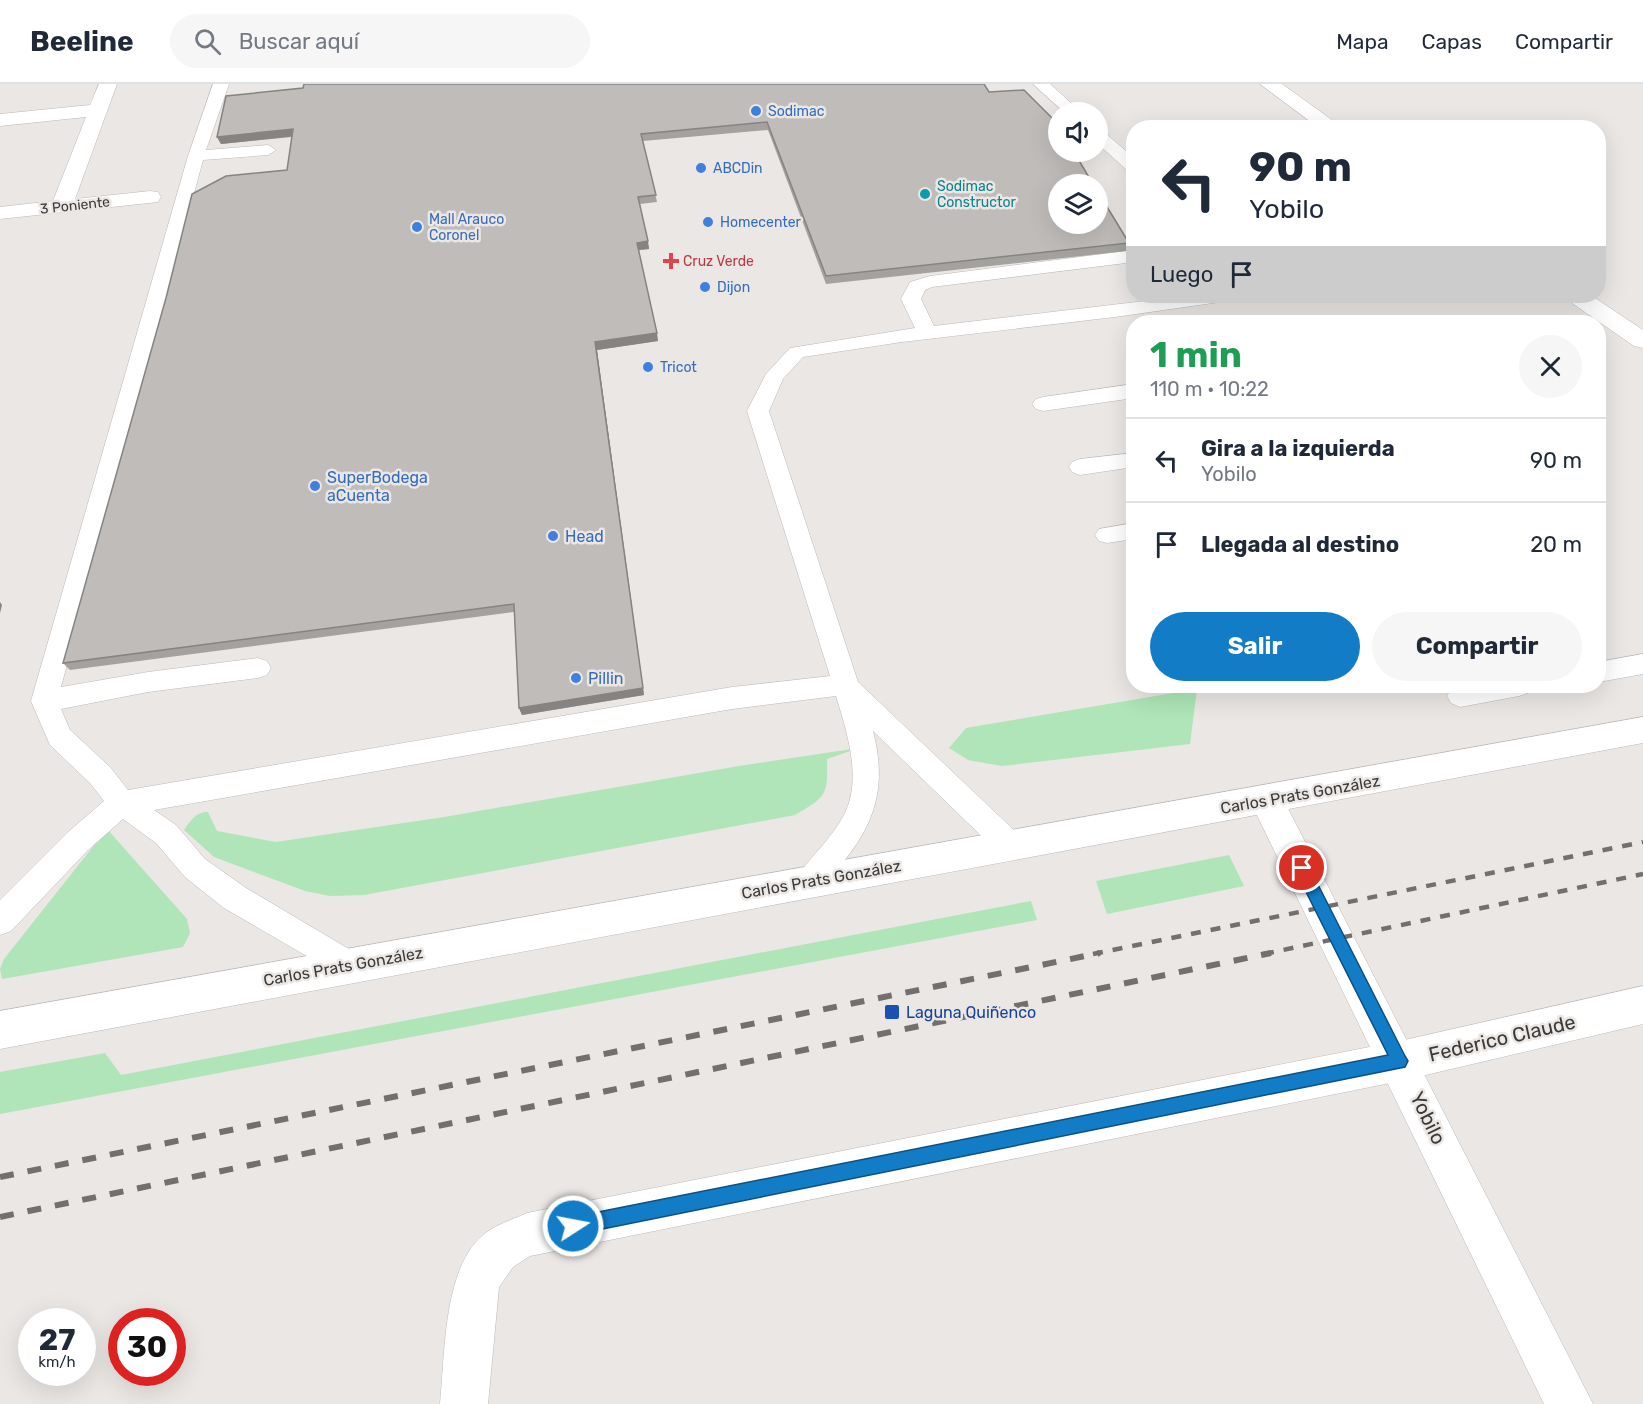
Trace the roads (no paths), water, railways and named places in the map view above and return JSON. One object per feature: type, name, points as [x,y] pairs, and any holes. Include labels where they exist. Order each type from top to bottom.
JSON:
[{"type":"street","points":[[62,206],[108,84]]},
{"type":"street","points":[[1269,84],[1321,120]]},
{"type":"street","points":[[0,120],[98,111]]},
{"type":"street","name":"3 Poniente","points":[[0,213],[150,197]]},
{"type":"street","points":[[1588,303],[1606,315]]},
{"type":"street","points":[[1606,315],[1643,340]]},
{"type":"street","name":"Carlos Prats González","points":[[0,1029],[1010,845],[1268,801],[1643,730]]},
{"type":"street","name":"Yobilo","points":[[1268,801],[1400,1061],[1569,1404]]},
{"type":"street","name":"Federico Claude","points":[[464,1404],[475,1285],[487,1263],[498,1250],[512,1240],[527,1235],[1400,1061],[1643,1005]]},
{"type":"lane","points":[[220,84],[196,156],[44,701],[60,737],[100,775],[122,803],[166,834],[195,868],[236,898],[348,965]]},
{"type":"lane","points":[[1041,84],[1062,102]]},
{"type":"lane","points":[[1108,144],[1126,160]]},
{"type":"lane","points":[[196,156],[268,150]]},
{"type":"lane","points":[[927,332],[911,299],[917,286],[930,282],[1126,257]]},
{"type":"lane","points":[[810,881],[855,825],[865,793],[865,764],[860,737],[758,411],[771,378],[797,352],[927,332],[1181,303]]},
{"type":"lane","points":[[1170,305],[1178,315]]},
{"type":"lane","points":[[1043,404],[1126,392]]},
{"type":"lane","points":[[1080,467],[1126,460]]},
{"type":"lane","points":[[1107,535],[1126,532]]},
{"type":"lane","points":[[1606,671],[1643,664]]},
{"type":"lane","points":[[44,701],[148,682],[258,668]]},
{"type":"lane","points":[[0,921],[78,841],[122,803],[732,698],[844,685]]},
{"type":"lane","points":[[844,685],[886,729],[977,810],[1010,845]]},
{"type":"lane","points":[[1460,696],[1478,693]]},
{"type":"railway","points":[[1093,954],[1643,842]]},
{"type":"railway","points":[[1264,954],[1643,874]]},
{"type":"railway","points":[[0,1177],[1100,953]]},
{"type":"railway","points":[[0,1217],[1271,953]]},
{"type":"place","name":"Sodimac","points":[[756,111]]},
{"type":"place","name":"ABCDin","points":[[701,168]]},
{"type":"place","name":"Sodimac Constructor","points":[[925,194]]},
{"type":"place","name":"Homecenter","points":[[708,222]]},
{"type":"place","name":"Mall Arauco Coronel","points":[[417,227]]},
{"type":"place","name":"Cruz Verde","points":[[671,261]]},
{"type":"place","name":"Dijon","points":[[705,287]]},
{"type":"place","name":"Tricot","points":[[648,367]]},
{"type":"place","name":"SuperBodega aCuenta","points":[[315,486]]},
{"type":"place","name":"Head","points":[[553,536]]},
{"type":"place","name":"Pillin","points":[[576,678]]},
{"type":"place","name":"Laguna Quiñenco","points":[[892,1012]]}]
